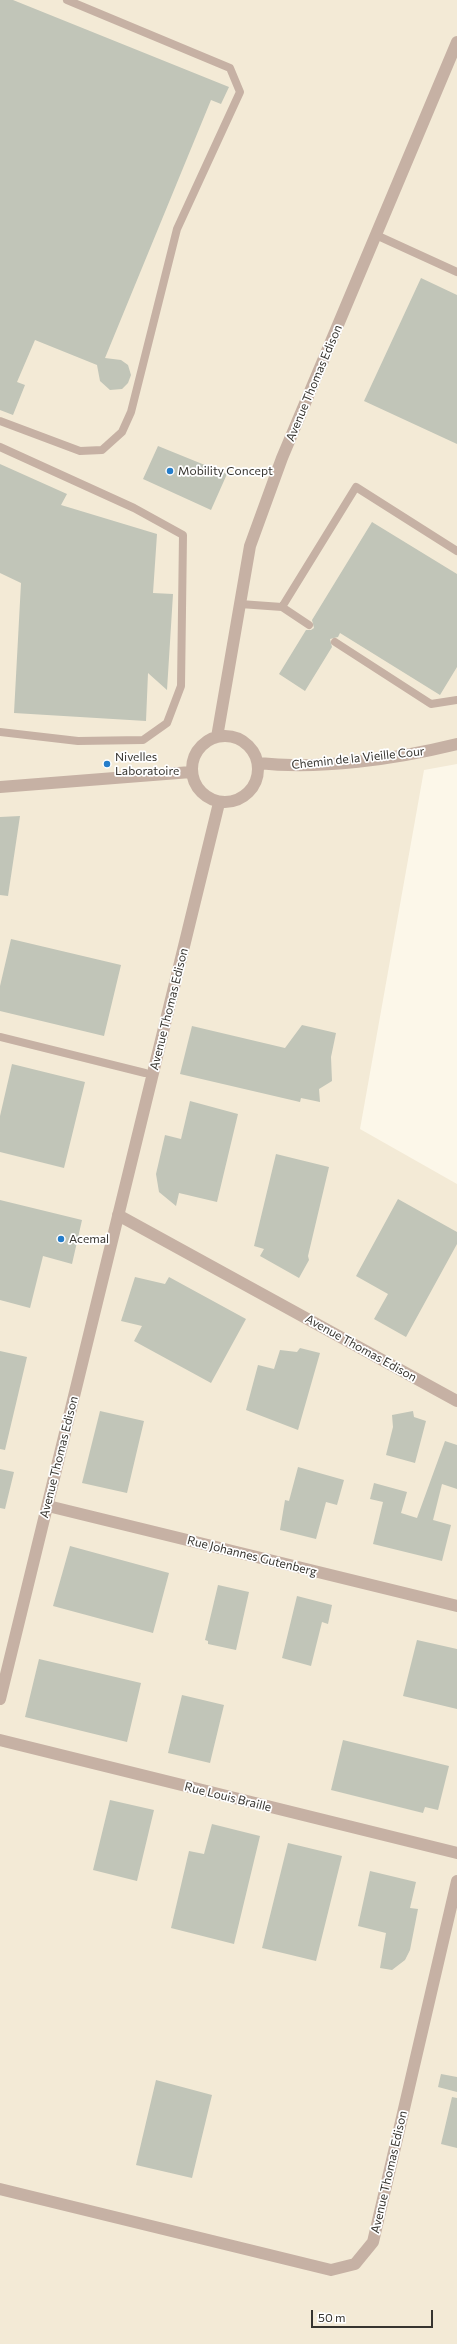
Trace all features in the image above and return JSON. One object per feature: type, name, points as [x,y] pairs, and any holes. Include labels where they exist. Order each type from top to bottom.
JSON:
[{"type":"street","name":"Avenue Thomas Edison","points":[[217,737],[250,546],[282,458],[457,42]]},
{"type":"street","points":[[217,737],[236,738],[246,743],[254,752],[258,763],[259,774],[255,785],[248,794],[238,800],[219,803],[201,793],[194,783],[192,772],[193,760],[198,750],[207,741],[217,737]]},
{"type":"street","name":"Chemin de la Vieille Cour","points":[[258,763],[284,766],[353,761],[431,750],[457,744]]},
{"type":"street","points":[[0,787],[192,772]]},
{"type":"street","name":"Avenue Thomas Edison","points":[[0,1699],[219,803]]},
{"type":"street","name":"Avenue Thomas Edison","points":[[118,1215],[457,1401]]},
{"type":"street","name":"Rue Johannes Gutenberg","points":[[48,1506],[457,1606]]},
{"type":"street","name":"Rue Louis Braille","points":[[0,1740],[457,1853]]},
{"type":"street","name":"Avenue Thomas Edison","points":[[0,2189],[331,2270],[355,2264],[373,2242],[457,1881]]},
{"type":"lane","points":[[0,421],[80,451],[102,450],[122,432],[131,412],[143,369],[177,229],[240,92],[230,68],[67,0]]},
{"type":"lane","points":[[376,235],[457,272]]},
{"type":"lane","points":[[0,447],[134,508],[183,535],[181,686],[168,723],[144,740],[78,741],[0,732]]},
{"type":"lane","points":[[282,607],[356,487],[457,551]]},
{"type":"lane","points":[[240,604],[282,607],[309,625]]},
{"type":"lane","points":[[335,642],[432,704],[457,700]]},
{"type":"lane","points":[[0,1037],[145,1073]]},
{"type":"shaded area","points":[[0,0],[457,0],[457,764],[424,770],[360,1129],[457,1184],[457,2344],[0,2344]]},
{"type":"building","points":[[0,0],[13,0],[229,87],[221,104],[211,100],[105,358],[121,360],[128,365],[131,375],[128,383],[122,389],[110,390],[100,381],[97,365],[35,340],[17,382],[25,385],[13,415],[0,410]]},
{"type":"building","points":[[421,278],[457,295],[457,444],[364,401]]},
{"type":"building","points":[[158,446],[227,474],[211,510],[143,479]]},
{"type":"building","points":[[0,464],[67,494],[61,505],[157,534],[153,593],[173,594],[167,690],[148,673],[146,721],[14,713],[21,583],[0,573]]},
{"type":"building","points":[[372,522],[457,574],[457,667],[440,695],[340,633],[338,637],[330,639],[332,647],[305,691],[279,674],[306,630],[311,630],[314,628],[312,620]]},
{"type":"building","points":[[20,816],[8,896],[0,895],[0,817]]},
{"type":"building","points":[[11,939],[121,965],[104,1036],[0,1011],[0,986]]},
{"type":"building","points":[[302,1025],[336,1033],[331,1057],[332,1081],[319,1089],[320,1102],[301,1098],[300,1102],[180,1074],[192,1026],[285,1048]]},
{"type":"building","points":[[12,1064],[85,1082],[64,1168],[0,1152],[0,1116]]},
{"type":"building","points":[[190,1101],[238,1114],[217,1202],[179,1193],[176,1206],[159,1192],[156,1174],[165,1135],[181,1139]]},
{"type":"building","points":[[276,1154],[329,1167],[308,1256],[309,1260],[299,1278],[260,1256],[264,1249],[254,1246]]},
{"type":"building","points":[[398,1199],[457,1232],[457,1244],[406,1337],[374,1319],[388,1294],[356,1276]]},
{"type":"building","points":[[0,1200],[82,1220],[72,1264],[43,1256],[30,1308],[0,1300]]},
{"type":"building","points":[[135,1277],[165,1284],[169,1277],[246,1319],[211,1383],[134,1341],[142,1326],[121,1321]]},
{"type":"building","points":[[300,1348],[320,1353],[298,1430],[246,1410],[258,1365],[274,1369],[280,1350],[297,1352]]},
{"type":"building","points":[[0,1351],[27,1357],[5,1450],[0,1449]]},
{"type":"building","points":[[100,1411],[144,1421],[127,1493],[82,1483]]},
{"type":"building","points":[[413,1411],[414,1417],[426,1421],[415,1463],[386,1455],[393,1427],[392,1415]]},
{"type":"building","points":[[445,1441],[457,1445],[457,1489],[442,1484],[433,1520],[451,1525],[442,1561],[373,1544],[383,1502],[370,1499],[374,1483],[407,1492],[401,1513],[417,1518]]},
{"type":"building","points":[[298,1467],[344,1480],[337,1505],[326,1502],[316,1539],[280,1530],[285,1500],[289,1501]]},
{"type":"building","points":[[0,1469],[14,1472],[5,1509],[0,1508]]},
{"type":"building","points":[[70,1546],[169,1573],[153,1633],[53,1606]]},
{"type":"building","points":[[218,1585],[249,1592],[236,1650],[208,1644],[208,1641],[205,1640]]},
{"type":"building","points":[[297,1596],[332,1605],[328,1624],[322,1622],[311,1666],[282,1658]]},
{"type":"building","points":[[417,1640],[457,1649],[457,1709],[403,1696]]},
{"type":"building","points":[[39,1659],[141,1683],[127,1742],[25,1717]]},
{"type":"building","points":[[182,1695],[224,1705],[210,1763],[168,1753]]},
{"type":"building","points":[[343,1740],[449,1766],[438,1810],[425,1807],[423,1813],[331,1790]]},
{"type":"building","points":[[110,1800],[154,1810],[137,1881],[93,1870]]},
{"type":"building","points":[[212,1824],[260,1836],[234,1944],[171,1928],[189,1851],[204,1854]]},
{"type":"building","points":[[288,1843],[342,1856],[316,1961],[262,1948]]},
{"type":"building","points":[[370,1871],[416,1882],[410,1908],[418,1909],[410,1950],[405,1960],[392,1970],[380,1968],[386,1933],[358,1926]]},
{"type":"building","points":[[441,2074],[457,2077],[457,2092],[438,2087]]},
{"type":"building","points":[[156,2080],[212,2095],[192,2178],[136,2165]]},
{"type":"building","points":[[452,2097],[457,2098],[457,2148],[441,2144]]},
{"type":"place","name":"Mobility Concept","points":[[170,471]]},
{"type":"place","name":"Nivelles Laboratoire","points":[[107,764]]},
{"type":"place","name":"Acemal","points":[[61,1239]]}]
